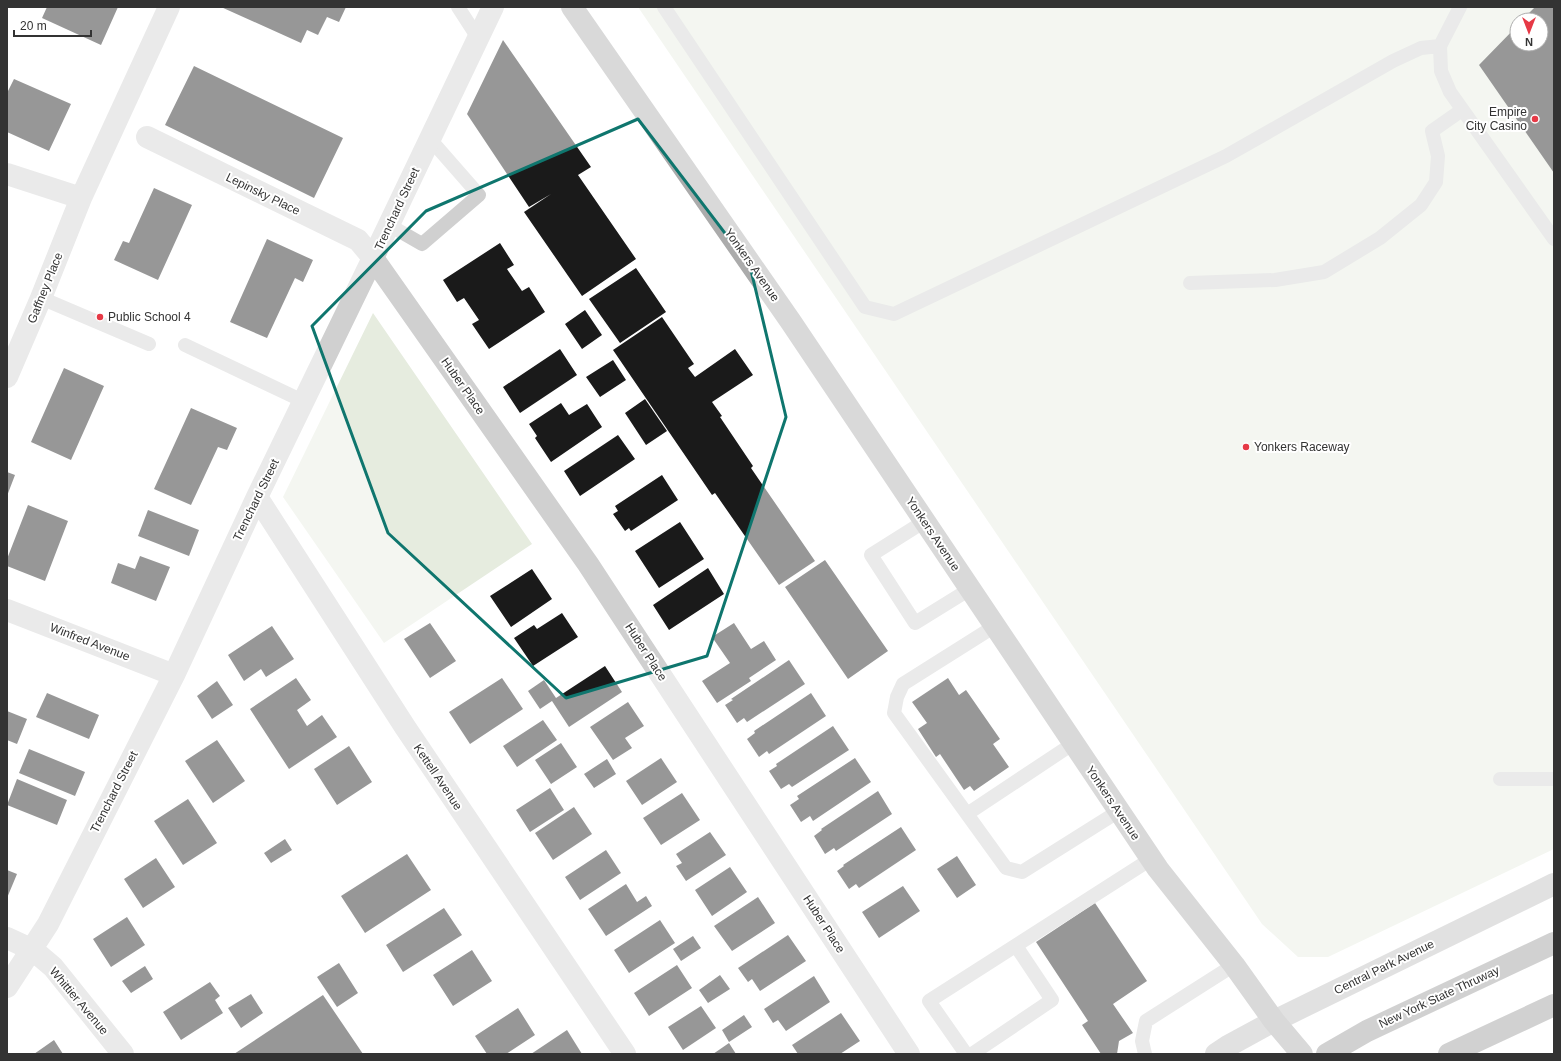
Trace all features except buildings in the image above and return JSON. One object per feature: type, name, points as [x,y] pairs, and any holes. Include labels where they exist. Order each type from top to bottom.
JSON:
[{"type":"highway","name":"New York State Thruway","points":[[1327,1054],[1367,1031],[1554,943]]},
{"type":"highway","points":[[1449,1054],[1554,1005]]},
{"type":"main road","name":"Yonkers Avenue","points":[[572,7],[787,316],[1151,859],[1302,1054]]},
{"type":"main road","name":"Central Park Avenue","points":[[1216,1054],[1228,1046],[1280,1027],[1554,884]]},
{"type":"street","points":[[7,174],[81,198],[169,7]]},
{"type":"street","name":"Trenchard Street","points":[[7,987],[48,924],[174,674],[257,497],[493,7]]},
{"type":"street","name":"Lepinsky Place","points":[[147,137],[358,240],[373,258]]},
{"type":"street","name":"Gaffney Place","points":[[7,377],[41,298],[81,198]]},
{"type":"street","name":"Huber Place","points":[[373,258],[588,564],[909,1054]]},
{"type":"street","name":"Kettell Avenue","points":[[257,497],[405,727],[625,1054]]},
{"type":"street","name":"Winfred Avenue","points":[[7,610],[174,674]]},
{"type":"street","name":"Whittier Avenue","points":[[7,938],[32,950],[53,967],[123,1054]]},
{"type":"lane","points":[[458,7],[478,38]]},
{"type":"lane","points":[[664,7],[866,308],[894,314],[1226,156],[1393,61],[1421,48],[1440,46]]},
{"type":"lane","points":[[1460,7],[1440,46],[1441,71],[1450,92],[1462,110],[1554,239]]},
{"type":"lane","points":[[1190,283],[1275,280],[1324,272],[1380,238],[1421,205],[1436,182],[1438,156],[1432,132],[1462,110]]},
{"type":"lane","points":[[389,225],[422,244],[479,195],[430,139]]},
{"type":"lane","points":[[41,298],[149,344]]},
{"type":"lane","points":[[185,345],[303,401]]},
{"type":"lane","points":[[925,521],[871,555],[915,624],[970,589]]},
{"type":"lane","points":[[995,626],[903,684],[897,697],[894,713],[1006,868],[1022,872],[1120,812]]},
{"type":"lane","points":[[967,814],[1074,743]]},
{"type":"lane","points":[[1500,779],[1554,779]]},
{"type":"lane","points":[[966,1054],[929,1001],[1151,859]]},
{"type":"lane","points":[[972,1054],[1052,1000],[1016,946]]},
{"type":"lane","points":[[1145,1054],[1142,1041],[1146,1021],[1234,965]]},
{"type":"highlighted area","points":[[638,119],[750,266],[786,417],[707,656],[566,698],[388,533],[312,326],[426,211]]},
{"type":"shaded area","name":"Yonkers Raceway","points":[[638,7],[1554,7],[1554,849],[1328,957],[1298,957],[1262,924]]},
{"type":"shaded area","points":[[373,313],[532,544],[384,643],[283,497]]},
{"type":"place","name":"Empire City Casino","points":[[1535,119]]},
{"type":"place","name":"Public School 4","points":[[100,317]]},
{"type":"place","name":"Yonkers Raceway","points":[[1246,447]]}]
